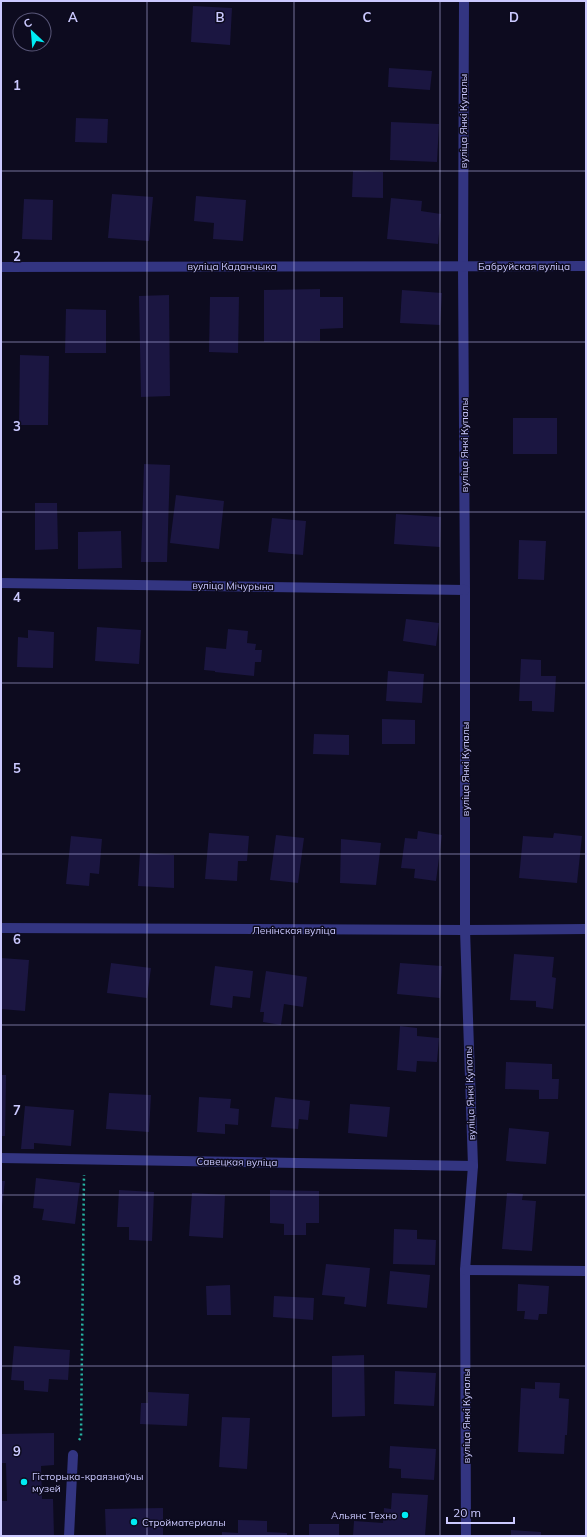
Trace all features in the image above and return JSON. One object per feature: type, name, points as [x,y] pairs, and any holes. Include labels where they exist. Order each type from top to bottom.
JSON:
[{"type":"street","name":"вуліца Янкі Купалы","points":[[464,1],[462,266],[465,590],[465,930],[473,1166],[465,1270],[466,1536]]},
{"type":"street","name":"Бабруйская вуліца","points":[[462,266],[586,266]]},
{"type":"street","name":"вуліца Каданчыка","points":[[1,267],[462,266]]},
{"type":"street","name":"вуліца Мічурына","points":[[1,583],[465,590]]},
{"type":"street","name":"Ленінская вуліца","points":[[1,928],[465,930],[586,929]]},
{"type":"street","name":"Савецкая вуліца","points":[[1,1158],[473,1166]]},
{"type":"street","points":[[465,1270],[586,1271]]},
{"type":"street","points":[[69,1536],[73,1455]]},
{"type":"path","points":[[73,1455],[81,1437],[84,1160]]},
{"type":"building","points":[[193,6],[232,8],[230,45],[191,42]]},
{"type":"building","points":[[389,68],[432,71],[430,90],[388,87]]},
{"type":"building","points":[[76,118],[108,119],[107,143],[75,142]]},
{"type":"building","points":[[391,122],[439,124],[437,162],[390,160]]},
{"type":"building","points":[[353,171],[383,172],[383,198],[352,197]]},
{"type":"building","points":[[112,194],[153,197],[149,241],[108,238]]},
{"type":"building","points":[[196,196],[246,200],[243,241],[213,239],[214,223],[194,221]]},
{"type":"building","points":[[391,198],[422,201],[421,211],[441,214],[438,244],[387,239]]},
{"type":"building","points":[[24,199],[53,200],[52,240],[22,239]]},
{"type":"building","points":[[320,289],[320,297],[343,297],[343,328],[320,329],[320,341],[264,342],[264,290]]},
{"type":"building","points":[[402,290],[442,293],[440,325],[400,323]]},
{"type":"building","points":[[169,295],[170,396],[141,397],[139,296]]},
{"type":"building","points":[[210,297],[239,297],[238,353],[209,352]]},
{"type":"building","points":[[66,309],[106,310],[106,353],[65,353]]},
{"type":"building","points":[[20,355],[49,356],[48,425],[19,425]]},
{"type":"building","points":[[513,418],[557,418],[557,454],[513,454]]},
{"type":"building","points":[[144,464],[170,465],[167,562],[141,562]]},
{"type":"building","points":[[176,495],[224,501],[219,549],[170,543]]},
{"type":"building","points":[[35,503],[57,503],[58,549],[35,550]]},
{"type":"building","points":[[396,514],[441,517],[440,547],[394,544]]},
{"type":"building","points":[[272,518],[306,521],[303,555],[268,552]]},
{"type":"building","points":[[121,531],[122,568],[78,569],[78,532]]},
{"type":"building","points":[[519,540],[546,541],[544,580],[518,579]]},
{"type":"building","points":[[406,619],[439,623],[436,646],[403,641]]},
{"type":"building","points":[[97,627],[141,630],[139,664],[95,661]]},
{"type":"building","points":[[228,629],[248,631],[247,643],[256,644],[255,650],[262,650],[261,662],[255,662],[254,676],[204,670],[206,647],[226,649]]},
{"type":"building","points":[[28,630],[54,632],[53,668],[17,667],[18,637],[28,638]]},
{"type":"building","points":[[521,659],[541,660],[541,676],[556,676],[554,712],[532,711],[532,701],[519,701]]},
{"type":"building","points":[[388,671],[424,674],[422,703],[386,701]]},
{"type":"building","points":[[382,719],[415,720],[415,744],[382,744]]},
{"type":"building","points":[[314,734],[349,735],[349,755],[313,754]]},
{"type":"building","points":[[418,831],[442,835],[436,881],[414,878],[415,869],[401,868],[405,838],[417,839]]},
{"type":"building","points":[[209,833],[249,836],[247,861],[238,861],[237,881],[205,879]]},
{"type":"building","points":[[554,833],[582,836],[577,883],[519,878],[523,836],[553,838]]},
{"type":"building","points":[[276,835],[304,838],[298,883],[270,880]]},
{"type":"building","points":[[71,836],[102,839],[99,874],[90,873],[89,886],[66,884]]},
{"type":"building","points":[[341,839],[381,843],[376,885],[340,883]]},
{"type":"building","points":[[140,853],[174,855],[174,888],[138,886]]},
{"type":"building","points":[[514,954],[554,957],[552,977],[556,978],[553,1009],[536,1007],[536,1001],[510,1000]]},
{"type":"building","points":[[1,958],[29,960],[25,1011],[1,1009]]},
{"type":"building","points":[[111,963],[151,968],[147,998],[107,993]]},
{"type":"building","points":[[400,963],[442,966],[440,998],[397,994]]},
{"type":"building","points":[[215,966],[253,971],[250,998],[233,996],[232,1008],[210,1005]]},
{"type":"building","points":[[266,971],[307,977],[303,1007],[284,1004],[281,1025],[263,1022],[264,1012],[260,1012]]},
{"type":"building","points":[[400,1026],[417,1028],[417,1036],[439,1038],[437,1062],[417,1061],[416,1072],[397,1070]]},
{"type":"building","points":[[506,1062],[552,1064],[552,1079],[559,1079],[558,1099],[539,1099],[539,1090],[505,1089]]},
{"type":"building","points":[[1,1075],[6,1075],[5,1136],[1,1136]]},
{"type":"building","points":[[109,1093],[151,1095],[149,1132],[106,1129]]},
{"type":"building","points":[[199,1097],[231,1099],[230,1108],[239,1109],[238,1125],[225,1124],[225,1134],[197,1132]]},
{"type":"building","points":[[275,1097],[310,1101],[308,1120],[299,1119],[298,1129],[271,1127]]},
{"type":"building","points":[[350,1104],[390,1107],[387,1137],[348,1133]]},
{"type":"building","points":[[25,1106],[74,1110],[71,1146],[34,1143],[34,1149],[21,1149]]},
{"type":"building","points":[[509,1128],[549,1132],[546,1164],[506,1161]]},
{"type":"building","points":[[36,1178],[80,1183],[75,1224],[42,1220],[44,1209],[33,1208]]},
{"type":"building","points":[[1,1181],[5,1181],[2,1206],[1,1206]]},
{"type":"building","points":[[119,1190],[154,1192],[152,1241],[129,1240],[129,1227],[117,1227]]},
{"type":"building","points":[[270,1190],[319,1191],[319,1223],[306,1223],[306,1235],[284,1235],[284,1224],[270,1223]]},
{"type":"building","points":[[192,1193],[225,1195],[223,1238],[189,1236]]},
{"type":"building","points":[[507,1193],[523,1194],[522,1200],[536,1201],[532,1251],[502,1249]]},
{"type":"building","points":[[394,1229],[417,1230],[417,1239],[436,1240],[435,1265],[393,1264]]},
{"type":"building","points":[[326,1264],[370,1268],[366,1307],[344,1304],[345,1297],[322,1295]]},
{"type":"building","points":[[390,1271],[430,1275],[427,1308],[387,1304]]},
{"type":"building","points":[[518,1284],[549,1286],[547,1314],[539,1314],[538,1320],[524,1319],[525,1311],[517,1311]]},
{"type":"building","points":[[230,1285],[231,1315],[207,1315],[206,1286]]},
{"type":"building","points":[[274,1296],[314,1298],[313,1320],[273,1317]]},
{"type":"building","points":[[14,1346],[70,1350],[68,1380],[49,1379],[48,1392],[24,1390],[24,1381],[11,1380]]},
{"type":"building","points":[[364,1355],[365,1416],[332,1417],[332,1356]]},
{"type":"building","points":[[395,1371],[436,1373],[434,1406],[394,1404]]},
{"type":"building","points":[[535,1382],[560,1383],[559,1398],[569,1399],[567,1435],[565,1435],[564,1454],[518,1452],[521,1388],[535,1389]]},
{"type":"building","points":[[148,1392],[189,1394],[187,1426],[140,1424],[141,1403],[148,1403]]},
{"type":"building","points":[[222,1417],[250,1418],[247,1469],[219,1467]]},
{"type":"building","name":"Гісторыка-краязнаўчы музей","points":[[54,1433],[54,1465],[41,1466],[42,1499],[53,1499],[54,1536],[1,1536],[1,1501],[7,1501],[6,1463],[1,1463],[1,1434]]},
{"type":"building","points":[[390,1446],[436,1449],[434,1480],[401,1478],[401,1469],[389,1468]]},
{"type":"building","name":"Альянс Техно","points":[[392,1493],[428,1495],[425,1536],[353,1536],[354,1521],[383,1523],[384,1508],[391,1509]]},
{"type":"building","name":"Стройматериалы","points":[[163,1508],[163,1536],[106,1536],[105,1509]]},
{"type":"building","points":[[238,1520],[267,1521],[267,1532],[287,1533],[287,1536],[222,1536],[222,1532],[238,1533]]},
{"type":"building","points":[[309,1524],[339,1524],[339,1536],[309,1536]]},
{"type":"building","points":[[511,1530],[541,1532],[541,1536],[511,1536]]},
{"type":"place","name":"Гісторыка-краязнаўчы музей","points":[[24,1482]]},
{"type":"place","name":"Альянс Техно","points":[[405,1515]]},
{"type":"place","name":"Стройматериалы","points":[[134,1522]]}]
